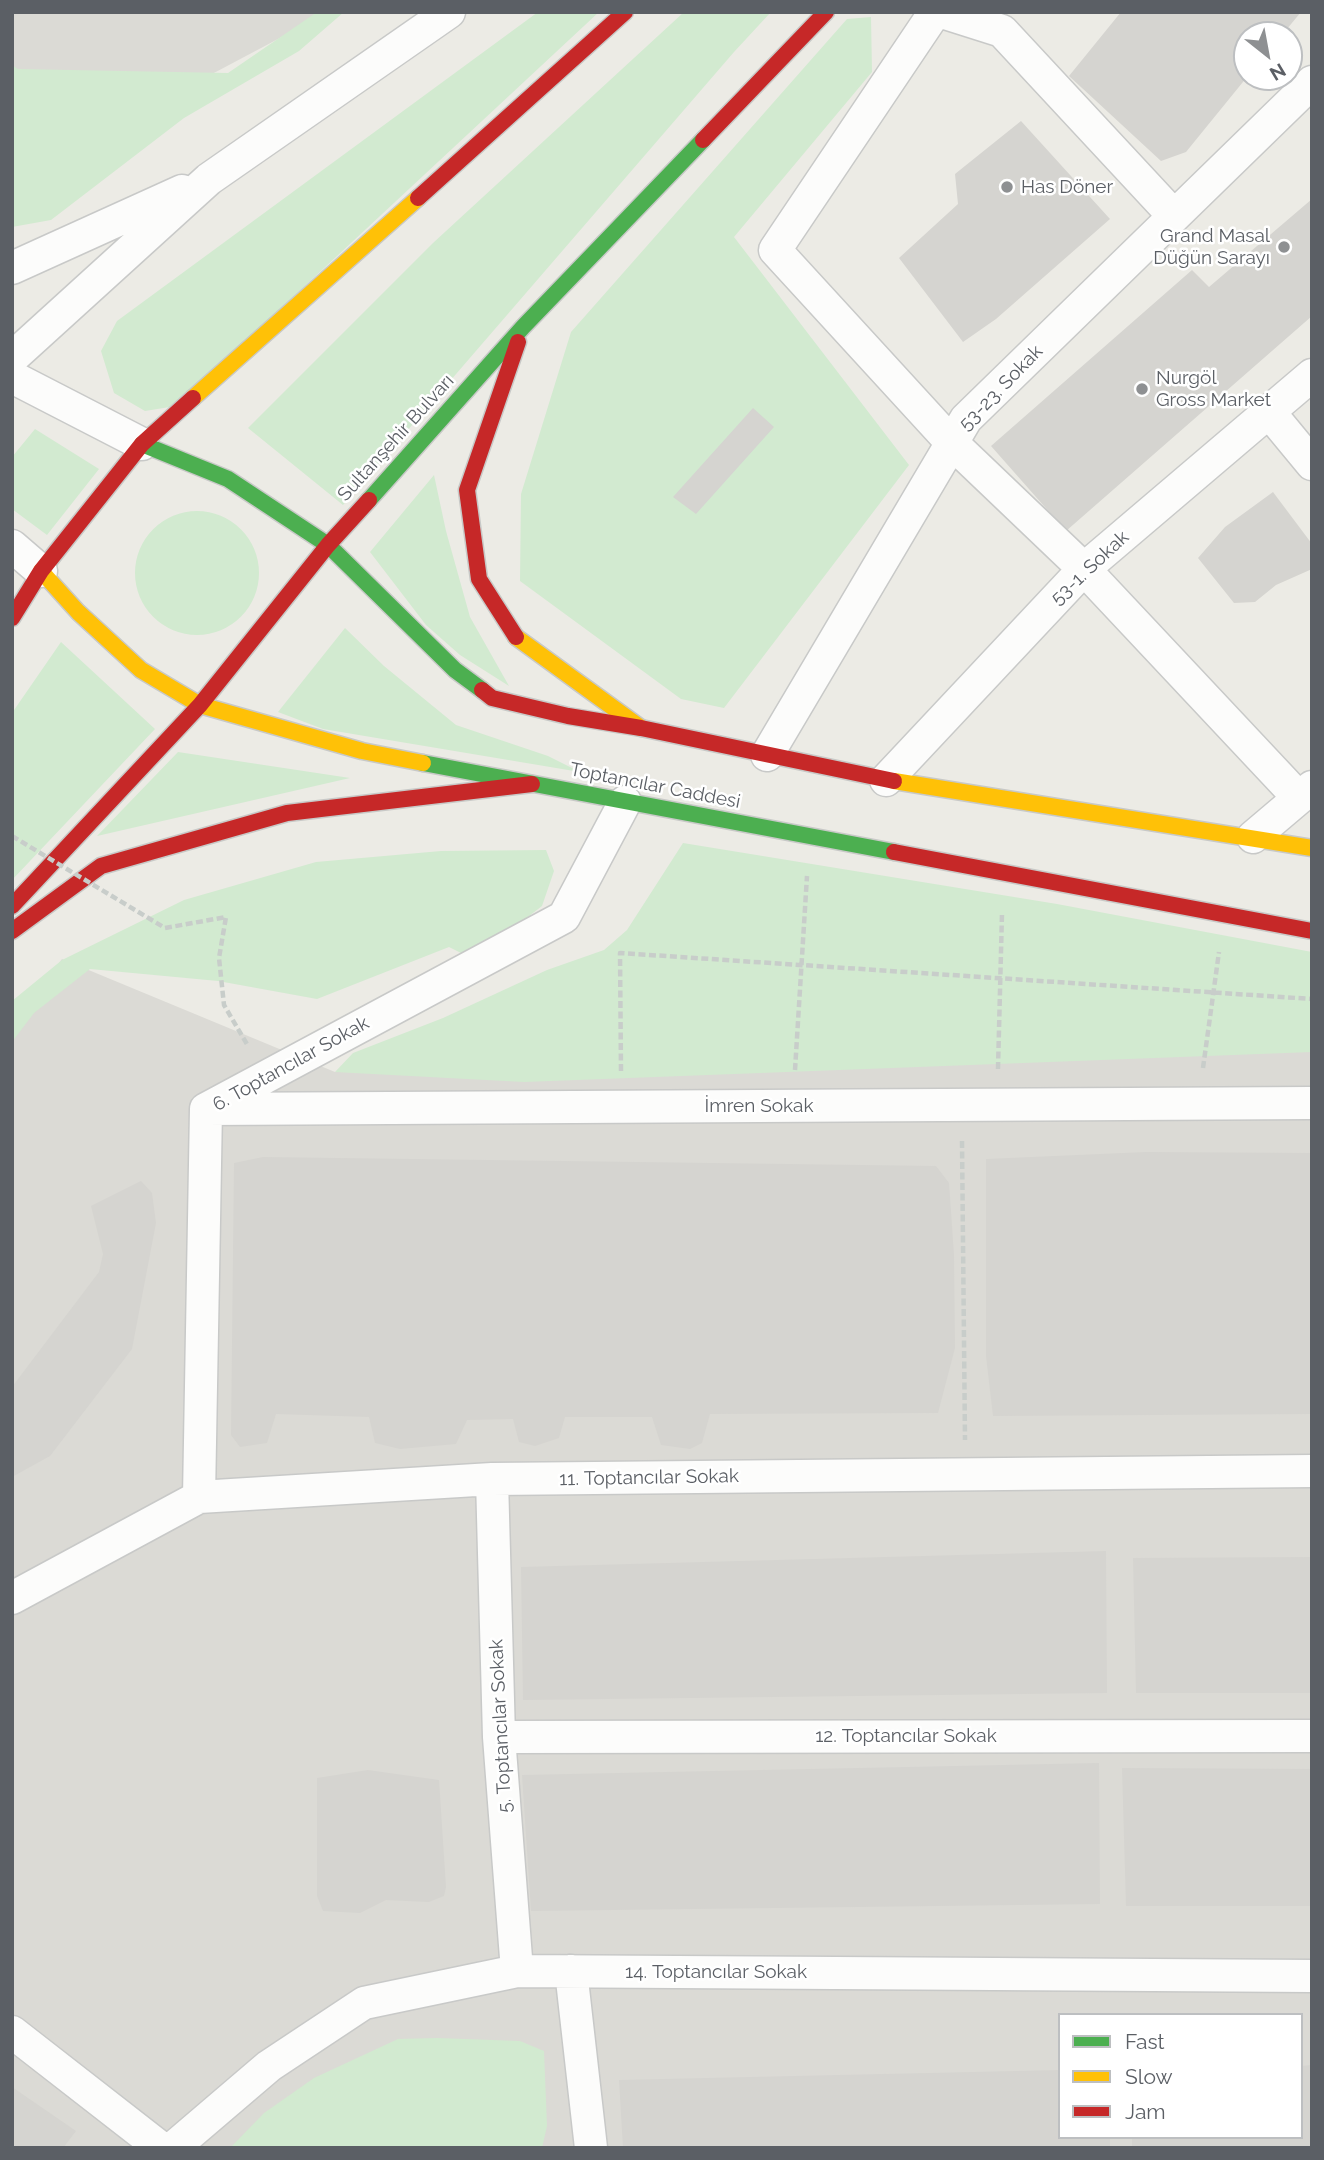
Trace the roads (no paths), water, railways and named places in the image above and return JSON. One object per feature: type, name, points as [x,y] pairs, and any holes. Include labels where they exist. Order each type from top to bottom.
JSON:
[{"type":"main road","points":[[12,618],[41,571],[142,444],[625,12]]},
{"type":"main road","name":"Sultanşehir Bulvarı","points":[[12,906],[200,705],[328,545],[523,327],[826,12]]},
{"type":"main road","points":[[523,327],[467,490],[479,579],[518,639],[641,728]]},
{"type":"main road","points":[[142,444],[228,479],[328,545],[455,670],[492,698],[568,716],[641,728],[886,780],[1312,848]]},
{"type":"main road","name":"Toptancılar Caddesi","points":[[41,571],[78,612],[141,670],[200,705],[362,751],[1312,932]]},
{"type":"main road","points":[[12,931],[101,866],[287,813],[532,784]]},
{"type":"street","points":[[12,358],[209,179],[449,12]]},
{"type":"street","points":[[936,12],[775,250],[951,442],[1084,569],[1306,792],[1253,837]]},
{"type":"street","points":[[942,12],[1002,31],[1174,216]]},
{"type":"street","name":"53-23. Sokak","points":[[767,755],[966,419],[1312,82]]},
{"type":"street","points":[[12,268],[209,179]]},
{"type":"street","name":"53-1. Sokak","points":[[886,780],[1084,569],[1312,375]]},
{"type":"street","points":[[12,377],[142,444]]},
{"type":"street","points":[[1269,412],[1312,464]]},
{"type":"street","points":[[12,546],[41,571]]},
{"type":"street","name":"6. Toptancılar Sokak","points":[[200,1497],[206,1109],[564,917],[625,802]]},
{"type":"street","name":"İmren Sokak","points":[[206,1109],[1312,1103]]},
{"type":"street","name":"11. Toptancılar Sokak","points":[[12,1598],[200,1497],[492,1479],[1312,1471]]},
{"type":"street","name":"5. Toptancılar Sokak","points":[[492,1479],[499,1737],[517,1971]]},
{"type":"street","name":"12. Toptancılar Sokak","points":[[499,1737],[1312,1736]]},
{"type":"street","name":"14. Toptancılar Sokak","points":[[173,2148],[269,2066],[364,2003],[517,1971],[1312,1976]]},
{"type":"street","points":[[571,1971],[591,2148]]},
{"type":"street","points":[[12,2032],[161,2148]]},
{"type":"place","name":"Has Döner","points":[[1007,187]]},
{"type":"place","name":"Grand Masal Düğün Sarayı","points":[[1284,247]]},
{"type":"place","name":"Nurgöl Gross Market","points":[[1142,389]]}]
